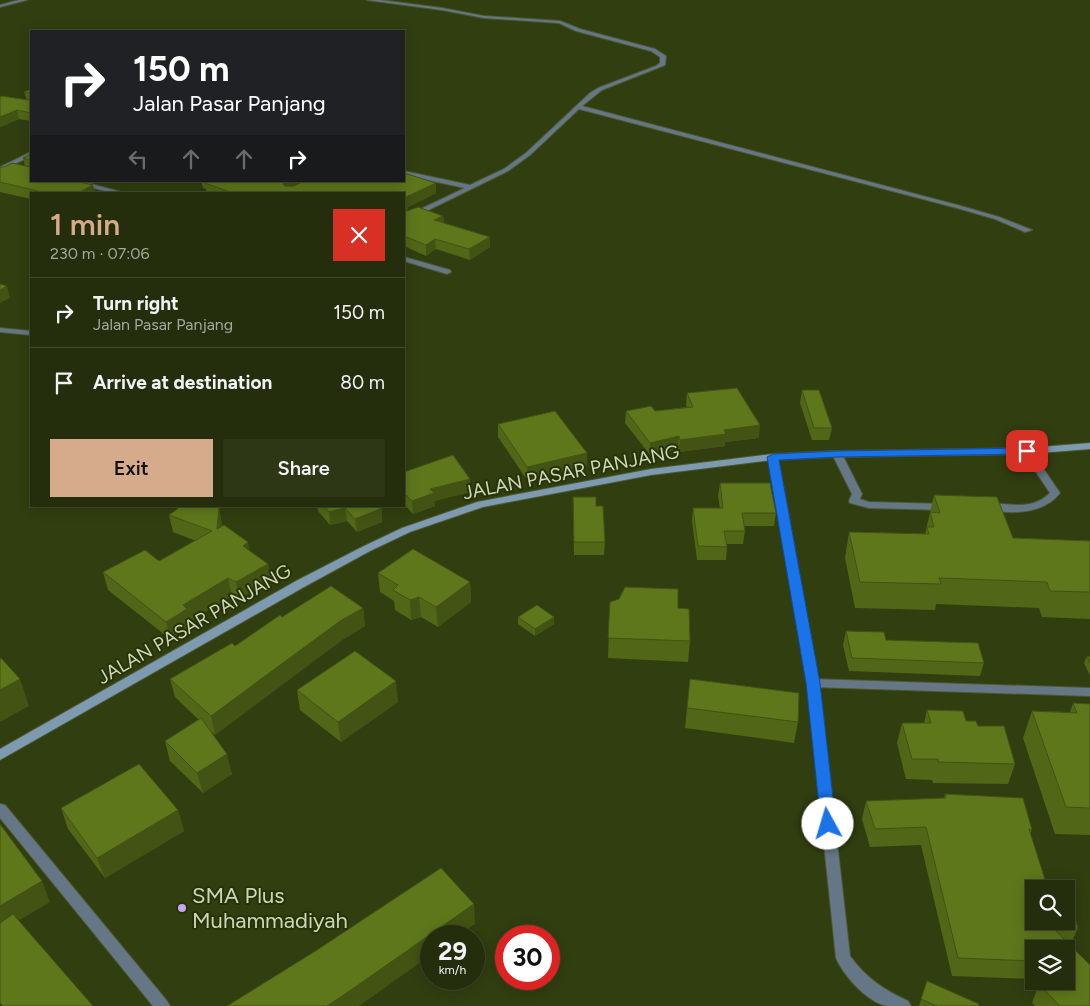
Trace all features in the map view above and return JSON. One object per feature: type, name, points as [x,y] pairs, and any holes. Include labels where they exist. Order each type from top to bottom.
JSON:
[{"type":"main road","name":"JALAN PASAR PANJANG","points":[[0,755],[300,584],[374,546],[442,516],[490,502],[642,474],[773,457],[1027,451],[1090,446]]},
{"type":"street","points":[[0,6],[25,0]]},
{"type":"street","points":[[369,0],[447,10],[484,17],[560,22],[578,30],[653,50],[663,56],[663,64],[658,68],[600,89],[586,98],[528,154],[506,170],[405,220]]},
{"type":"street","points":[[578,107],[959,207],[997,218],[1028,230]]},
{"type":"street","points":[[2,167],[30,154]]},
{"type":"street","points":[[2,167],[14,169]]},
{"type":"street","points":[[405,172],[472,187]]},
{"type":"street","points":[[74,182],[117,192]]},
{"type":"street","points":[[405,259],[448,272]]},
{"type":"street","points":[[0,330],[30,333]]},
{"type":"street","points":[[984,507],[1038,506],[1048,502],[1052,497],[1055,493],[1027,451]]},
{"type":"street","points":[[837,454],[857,494],[854,501],[862,504],[955,507]]},
{"type":"street","points":[[773,457],[813,683],[843,958],[854,975],[868,989],[903,1006]]},
{"type":"street","points":[[813,683],[1090,692]]},
{"type":"street","points":[[0,809],[162,1006]]},
{"type":"building","points":[[0,97],[30,99],[30,113],[17,110],[0,117]]},
{"type":"building","points":[[30,154],[30,160],[23,158]]},
{"type":"building","points":[[12,163],[30,167],[30,182],[80,182],[93,185],[80,192],[42,192],[0,182],[0,167]]},
{"type":"building","points":[[405,173],[436,183],[405,198],[405,192],[230,192],[205,183],[286,182],[283,184],[285,186],[294,186],[302,182],[405,182]]},
{"type":"building","points":[[418,207],[443,216],[434,220],[490,237],[469,249],[435,239],[426,245],[405,236],[405,212]]},
{"type":"building","points":[[0,284],[7,286],[0,290]]},
{"type":"building","points":[[737,388],[760,425],[724,430],[726,434],[680,440],[679,436],[650,443],[626,411],[651,406],[655,411],[693,407],[687,393]]},
{"type":"building","points":[[802,390],[819,390],[832,428],[814,428]]},
{"type":"building","points":[[555,411],[587,453],[527,467],[498,424]]},
{"type":"building","points":[[453,455],[470,479],[430,489],[434,493],[412,501],[405,494],[405,472]]},
{"type":"building","points":[[720,483],[770,483],[776,513],[742,513],[745,531],[724,531],[727,547],[698,546],[693,508],[723,508]]},
{"type":"building","points":[[934,495],[997,497],[1013,538],[1090,541],[1090,592],[1050,591],[1047,582],[939,578],[941,584],[860,582],[849,532],[929,534],[927,527],[934,527],[930,512],[940,513]]},
{"type":"building","points":[[573,497],[596,497],[596,506],[603,506],[605,542],[574,542]]},
{"type":"building","points":[[180,507],[219,507],[217,529],[224,525],[248,542],[243,546],[268,564],[236,582],[228,578],[183,605],[187,609],[166,622],[103,572],[145,550],[159,561],[212,531],[169,515]]},
{"type":"building","points":[[325,507],[380,507],[380,509],[355,519],[345,508],[329,512]]},
{"type":"building","points":[[413,549],[470,582],[436,607],[419,597],[410,600],[393,590],[398,585],[378,573]]},
{"type":"building","points":[[331,586],[363,608],[340,621],[211,716],[170,679],[232,643],[235,646],[280,615],[282,617]]},
{"type":"building","points":[[625,587],[678,589],[678,608],[689,609],[690,641],[608,638],[610,602],[619,599]]},
{"type":"building","points":[[537,605],[554,617],[535,629],[518,617]]},
{"type":"building","points":[[846,631],[884,632],[886,640],[978,643],[984,663],[852,658]]},
{"type":"building","points":[[355,651],[396,681],[338,722],[297,690]]},
{"type":"building","points":[[0,659],[20,679],[0,690]]},
{"type":"building","points":[[690,679],[799,693],[798,722],[687,708]]},
{"type":"building","points":[[1073,703],[1090,704],[1090,808],[1066,807],[1032,711],[1077,713]]},
{"type":"building","points":[[927,710],[963,711],[966,721],[976,721],[978,726],[1004,726],[1015,764],[938,762],[938,759],[912,759],[902,723],[931,723]]},
{"type":"building","points":[[201,718],[227,754],[197,773],[165,741]]},
{"type":"building","points":[[139,764],[178,810],[97,858],[61,808]]},
{"type":"building","points":[[945,794],[1023,798],[1032,830],[1029,829],[1045,880],[1025,880],[1025,930],[1055,930],[1065,940],[1025,940],[1025,961],[958,958],[926,827],[875,829],[866,801],[946,798]]},
{"type":"building","points":[[0,824],[42,881],[0,906]]},
{"type":"building","points":[[441,868],[474,904],[444,925],[420,925],[420,942],[327,1006],[227,1006],[317,950]]},
{"type":"building","points":[[13,914],[93,1006],[3,1006],[0,1003],[0,923]]},
{"type":"building","points":[[1075,950],[1090,965],[1090,1006],[1060,1006],[1045,990],[1075,990]]},
{"type":"building","points":[[927,981],[979,1004],[978,1006],[937,1006],[921,999]]},
{"type":"place","name":"SMA Plus Muhammadiyah","points":[[182,908]]},
{"type":"route","points":[[828,824],[813,683],[773,457],[1027,451]]}]
